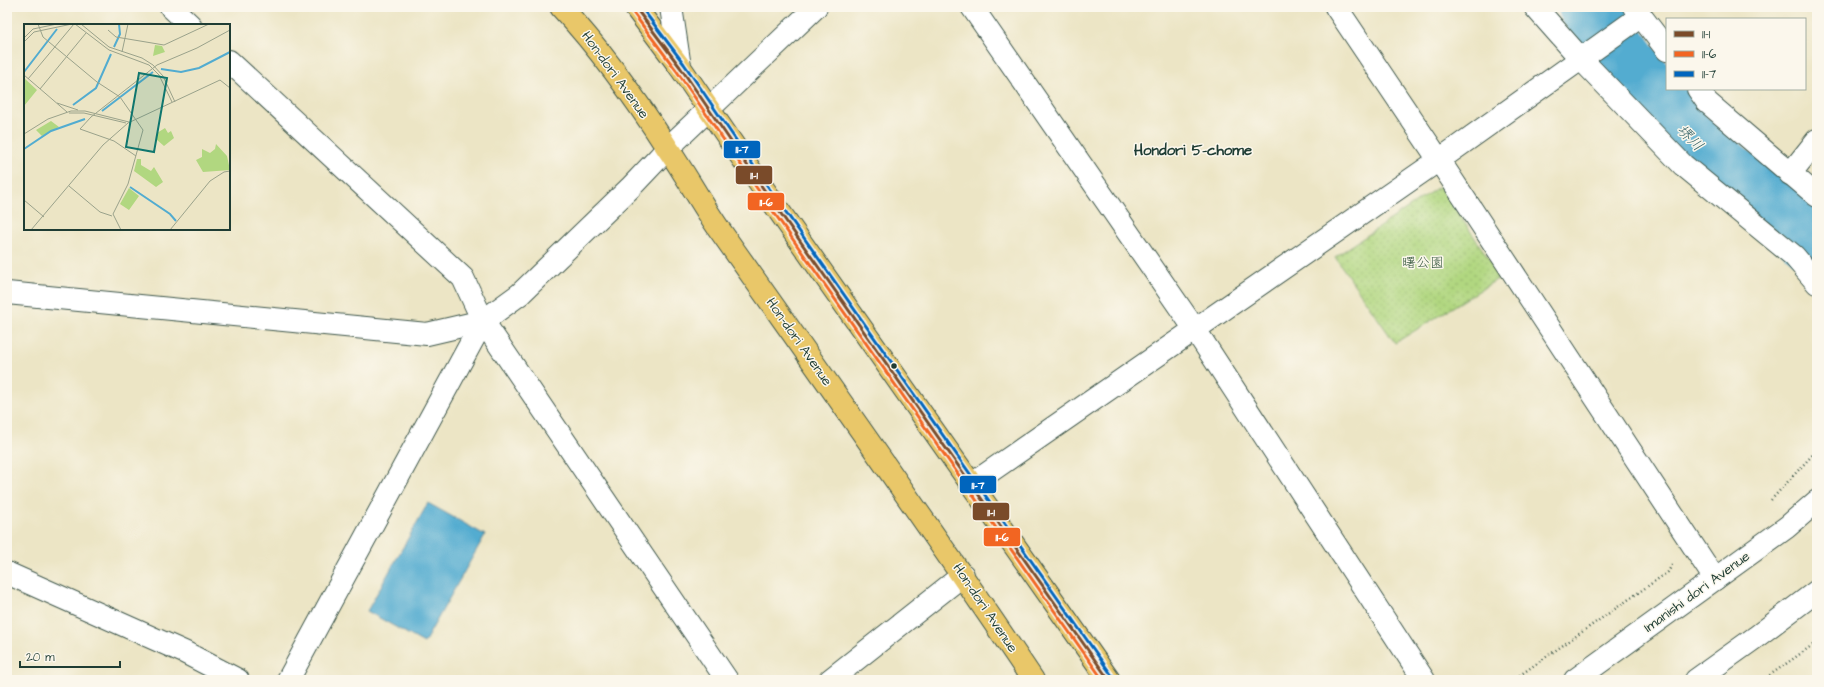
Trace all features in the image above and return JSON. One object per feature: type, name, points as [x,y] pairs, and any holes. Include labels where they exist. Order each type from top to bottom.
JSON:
[{"type":"highway","points":[[635,7],[680,67],[1109,680]]},
{"type":"highway","name":"Hon-dori Avenue","points":[[564,8],[590,39],[668,148],[710,216],[963,575],[1033,680]]},
{"type":"street","points":[[171,7],[189,24]]},
{"type":"street","points":[[671,7],[680,67]]},
{"type":"street","points":[[7,293],[427,334],[483,321],[520,294],[630,188],[668,148],[816,7]]},
{"type":"street","points":[[972,7],[1194,328],[1424,680]]},
{"type":"street","points":[[1336,7],[1439,160],[1715,579]]},
{"type":"street","points":[[1535,7],[1589,53],[1682,165],[1794,256],[1817,283]]},
{"type":"street","points":[[972,484],[1194,328],[1439,160],[1622,29],[1638,12],[1666,49]]},
{"type":"street","points":[[230,62],[463,278],[483,321],[727,680]]},
{"type":"street","points":[[1699,90],[1707,102],[1817,196]]},
{"type":"street","points":[[1790,174],[1817,140]]},
{"type":"street","points":[[288,680],[483,321]]},
{"type":"street","name":"Imanishi dori Avenue","points":[[1575,680],[1787,527],[1817,501]]},
{"type":"street","points":[[7,573],[184,652],[238,680]]},
{"type":"street","points":[[830,680],[963,575]]},
{"type":"street","points":[[1696,680],[1817,591]]},
{"type":"path","points":[[1769,503],[1817,450]]},
{"type":"path","points":[[1513,680],[1668,572],[1690,539]]},
{"type":"path","points":[[1763,680],[1817,642]]},
{"type":"green space","name":"曙公園","points":[[1440,186],[1501,277],[1395,343],[1335,257]]},
{"type":"water","points":[[428,503],[485,535],[424,643],[367,611]]},
{"type":"waterway","name":"堺川","points":[[1588,7],[1684,136],[1817,244]]},
{"type":"transit line","name":"11-1","points":[[635,7],[680,67],[760,184],[1109,680]]},
{"type":"transit line","name":"11-7","points":[[641,7],[684,64],[764,181],[1113,677]]},
{"type":"transit line","name":"11-6","points":[[631,10],[676,70],[756,187],[1103,680]]},
{"type":"district","name":"Hondori 5-chome","points":[[1193,150]]}]
